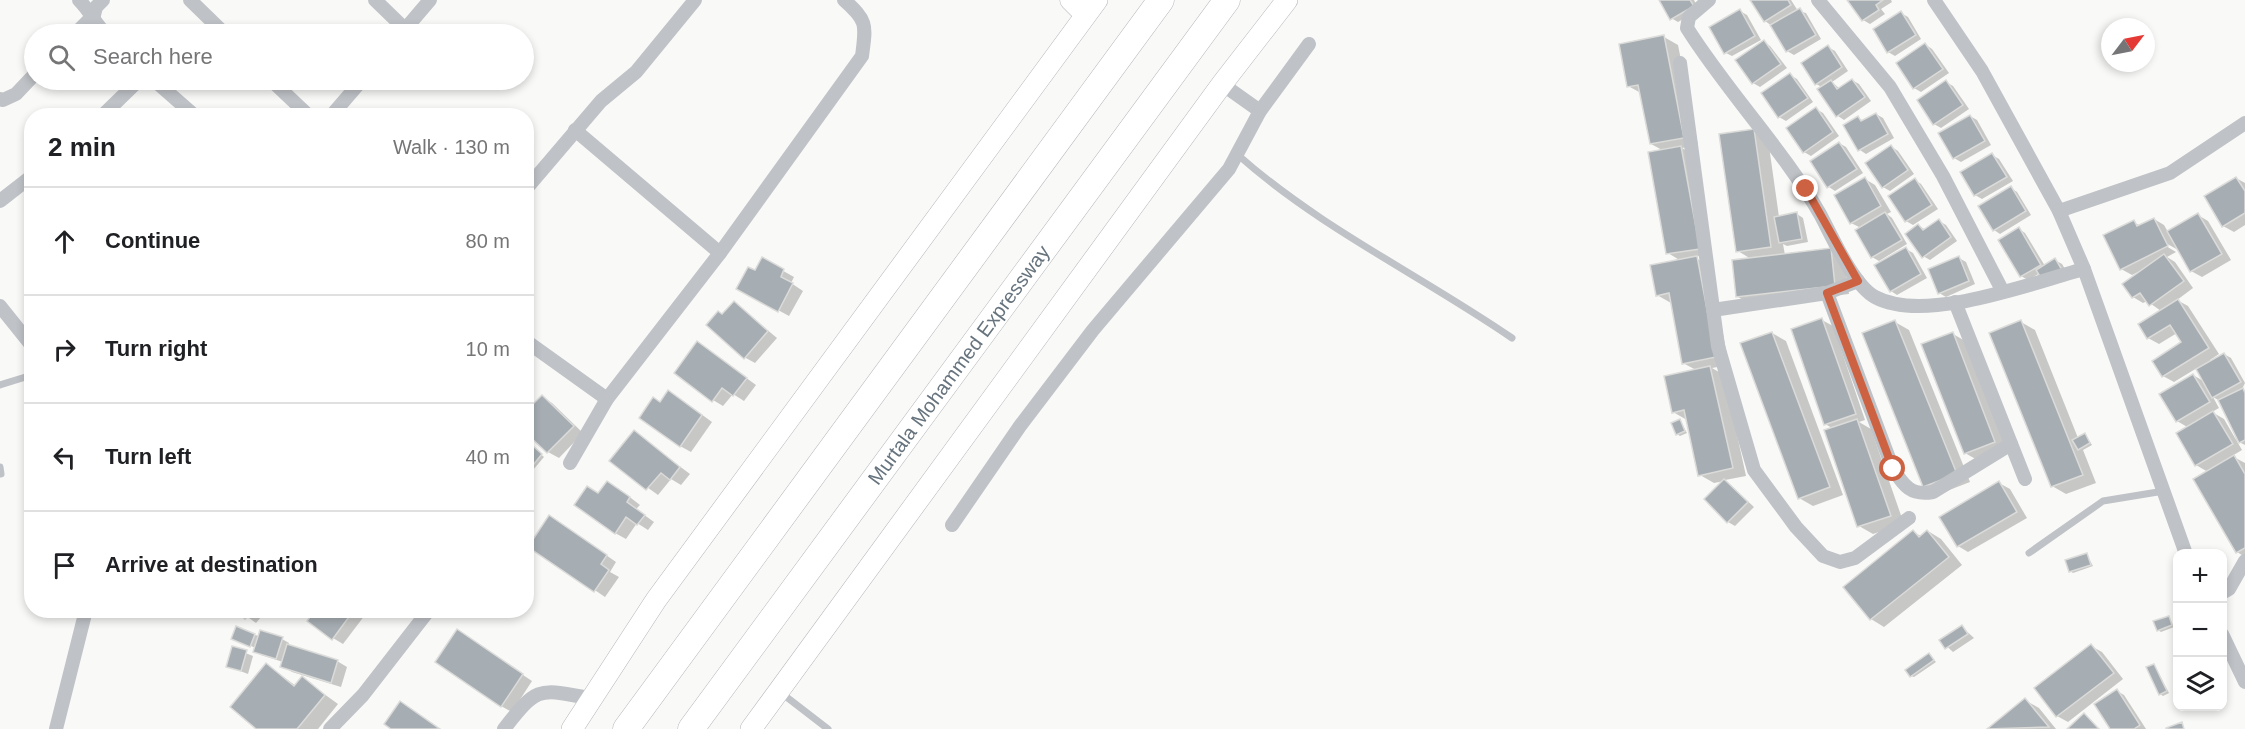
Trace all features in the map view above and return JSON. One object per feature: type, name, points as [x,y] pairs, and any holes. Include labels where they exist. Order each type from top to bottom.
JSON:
[{"type":"highway","points":[[626,729],[1161,0]]},
{"type":"highway","name":"Murtala Mohammed Expressway","points":[[690,729],[1227,0]]},
{"type":"main road","points":[[572,729],[594,699],[663,591],[1091,8],[1070,0]]},
{"type":"main road","points":[[751,729],[1221,84],[1287,0]]},
{"type":"street","points":[[79,0],[94,15]]},
{"type":"street","points":[[96,24],[94,15],[96,7],[103,0]]},
{"type":"street","points":[[190,0],[215,24]]},
{"type":"street","points":[[375,0],[396,24]]},
{"type":"street","points":[[410,24],[430,0]]},
{"type":"street","points":[[534,179],[601,101],[636,72],[695,0]]},
{"type":"street","points":[[570,463],[607,399],[720,253],[862,56],[865,34],[862,16],[844,0]]},
{"type":"street","points":[[1709,0],[1689,17],[1687,28],[1806,189],[1858,281],[1874,297],[1914,306],[1940,306],[2084,269]]},
{"type":"street","points":[[1818,0],[1890,87],[1943,176],[2002,290]]},
{"type":"street","points":[[1934,0],[1982,71],[2059,211],[2084,269],[2184,549]]},
{"type":"street","points":[[85,24],[94,15]]},
{"type":"street","points":[[952,525],[1020,426],[1093,330],[1212,191],[1238,155],[1260,111],[1309,44]]},
{"type":"street","points":[[1680,63],[1718,346],[1729,391],[1754,470],[1796,527],[1823,556],[1840,562],[1855,558],[1909,518]]},
{"type":"street","points":[[1221,84],[1260,111]]},
{"type":"street","points":[[0,99],[3,100],[16,94],[24,86]]},
{"type":"street","points":[[110,108],[129,90]]},
{"type":"street","points":[[165,90],[186,108]]},
{"type":"street","points":[[282,90],[301,108]]},
{"type":"street","points":[[338,108],[353,90]]},
{"type":"street","points":[[2059,211],[2170,173],[2245,123]]},
{"type":"street","points":[[574,130],[720,253]]},
{"type":"street","points":[[0,201],[24,182]]},
{"type":"street","points":[[1713,310],[1827,293],[1858,281]]},
{"type":"street","points":[[1827,293],[1893,469],[1905,488],[1919,495],[1933,492],[2011,444]]},
{"type":"street","points":[[1955,302],[2025,480]]},
{"type":"street","points":[[0,306],[24,336]]},
{"type":"street","points":[[534,347],[607,399]]},
{"type":"street","points":[[2227,590],[2245,561]]},
{"type":"street","points":[[56,729],[85,618]]},
{"type":"street","points":[[330,729],[363,695],[423,618]]},
{"type":"street","points":[[2227,643],[2245,682]]},
{"type":"street","points":[[504,729],[526,701],[547,690],[594,699]]},
{"type":"lane","points":[[1238,155],[1274,187],[1454,298],[1512,338]]},
{"type":"lane","points":[[0,385],[24,378]]},
{"type":"lane","points":[[2029,553],[2103,501],[2164,491]]},
{"type":"lane","points":[[778,691],[828,729]]},
{"type":"building","points":[[1659,0],[1690,0],[1694,6],[1670,20]]},
{"type":"building","points":[[1750,0],[1788,0],[1791,5],[1764,22]]},
{"type":"building","points":[[1847,0],[1883,0],[1876,5],[1879,10],[1862,21]]},
{"type":"building","points":[[1800,8],[1816,35],[1786,52],[1770,25]]},
{"type":"building","points":[[1740,9],[1755,36],[1724,54],[1709,27]]},
{"type":"building","points":[[1901,11],[1916,35],[1887,53],[1873,29]]},
{"type":"building","points":[[1664,35],[1684,138],[1650,144],[1638,85],[1627,87],[1619,44]]},
{"type":"building","points":[[1764,40],[1781,64],[1752,84],[1735,60]]},
{"type":"building","points":[[1925,43],[1943,69],[1913,89],[1896,63]]},
{"type":"building","points":[[1828,45],[1842,67],[1815,85],[1801,63]]},
{"type":"building","points":[[1790,73],[1808,98],[1778,118],[1761,93]]},
{"type":"building","points":[[1852,79],[1865,97],[1836,117],[1817,89],[1831,80],[1837,89]]},
{"type":"building","points":[[1946,80],[1963,105],[1933,125],[1917,100]]},
{"type":"building","points":[[1816,107],[1833,132],[1803,153],[1786,128]]},
{"type":"building","points":[[1876,113],[1888,134],[1858,151],[1843,125],[1858,116],[1861,121]]},
{"type":"building","points":[[1970,115],[1985,141],[1953,159],[1938,133]]},
{"type":"building","points":[[1754,129],[1771,247],[1736,252],[1719,134]]},
{"type":"building","points":[[1839,142],[1857,169],[1827,188],[1810,161]]},
{"type":"building","points":[[1891,145],[1908,170],[1882,188],[1865,163]]},
{"type":"building","points":[[1681,146],[1700,249],[1666,254],[1648,152]]},
{"type":"building","points":[[1992,153],[2007,177],[1974,196],[1960,172]]},
{"type":"building","points":[[1865,177],[1881,206],[1850,224],[1834,195]]},
{"type":"building","points":[[2236,177],[2245,191],[2245,213],[2222,227],[2204,196]]},
{"type":"building","points":[[1915,178],[1932,205],[1905,222],[1888,196]]},
{"type":"building","points":[[2011,186],[2026,211],[1993,231],[1978,206]]},
{"type":"building","points":[[1797,212],[1802,239],[1779,243],[1774,217]]},
{"type":"building","points":[[1885,212],[1902,240],[1871,258],[1855,230]]},
{"type":"building","points":[[2198,213],[2222,254],[2190,272],[2167,231]]},
{"type":"building","points":[[2154,218],[2168,246],[2120,270],[2103,235],[2134,220],[2137,226]]},
{"type":"building","points":[[1939,219],[1951,237],[1922,258],[1905,234],[1918,224],[1923,230]]},
{"type":"building","points":[[2019,227],[2041,265],[2020,277],[1998,240]]},
{"type":"building","points":[[1906,247],[1921,274],[1890,292],[1874,265]]},
{"type":"building","points":[[1831,248],[1835,286],[1736,297],[1732,260]]},
{"type":"building","points":[[2164,254],[2184,281],[2149,306],[2140,293],[2132,298],[2122,284]]},
{"type":"building","points":[[1697,256],[1716,357],[1682,364],[1669,293],[1656,296],[1650,265]]},
{"type":"building","points":[[1959,256],[1969,281],[1938,294],[1928,269]]},
{"type":"building","points":[[762,257],[784,269],[781,277],[793,283],[778,312],[736,289],[748,267],[755,270]]},
{"type":"building","points":[[2055,258],[2062,270],[2043,281],[2036,270]]},
{"type":"building","points":[[2178,299],[2209,348],[2162,377],[2152,361],[2181,342],[2170,325],[2147,339],[2138,324]]},
{"type":"building","points":[[734,301],[768,331],[744,359],[706,325],[718,311],[722,314]]},
{"type":"building","points":[[1822,318],[1856,414],[1824,425],[1791,329]]},
{"type":"building","points":[[1895,320],[1957,474],[1923,487],[1862,333]]},
{"type":"building","points":[[2021,320],[2083,475],[2051,487],[1989,333]]},
{"type":"building","points":[[1772,332],[1830,487],[1798,499],[1740,343]]},
{"type":"building","points":[[1953,332],[1995,442],[1964,454],[1921,344]]},
{"type":"building","points":[[697,341],[747,378],[733,396],[722,388],[712,402],[674,373]]},
{"type":"building","points":[[2224,353],[2241,382],[2212,398],[2196,369]]},
{"type":"building","points":[[1710,366],[1733,468],[1698,476],[1684,410],[1672,413],[1664,376]]},
{"type":"building","points":[[2193,374],[2210,402],[2176,422],[2159,394]]},
{"type":"building","points":[[2243,388],[2245,393],[2245,440],[2239,443],[2218,400]]},
{"type":"building","points":[[668,390],[702,415],[680,447],[639,418],[653,397],[660,402]]},
{"type":"building","points":[[542,395],[574,426],[547,453],[534,441],[534,403]]},
{"type":"building","points":[[2213,411],[2233,444],[2195,466],[2176,433]]},
{"type":"building","points":[[1680,419],[1685,431],[1676,435],[1671,423]]},
{"type":"building","points":[[1857,419],[1891,516],[1857,527],[1824,430]]},
{"type":"building","points":[[634,430],[680,467],[670,480],[661,473],[646,490],[609,461]]},
{"type":"building","points":[[2085,433],[2090,443],[2078,450],[2072,440]]},
{"type":"building","points":[[534,447],[542,454],[534,464]]},
{"type":"building","points":[[2234,455],[2245,474],[2245,548],[2236,553],[2193,479]]},
{"type":"building","points":[[1724,479],[1748,502],[1727,523],[1704,499]]},
{"type":"building","points":[[607,481],[630,497],[627,502],[645,515],[637,525],[626,517],[615,534],[574,505],[587,486],[598,493]]},
{"type":"building","points":[[1999,481],[2017,512],[1957,547],[1939,517]]},
{"type":"building","points":[[549,515],[607,555],[601,564],[609,570],[594,592],[534,551],[534,538]]},
{"type":"building","points":[[1913,530],[1919,537],[1927,530],[1949,557],[1870,620],[1843,587]]},
{"type":"building","points":[[2087,553],[2091,565],[2069,572],[2065,560]]},
{"type":"building","points":[[2169,616],[2172,625],[2157,631],[2153,621]]},
{"type":"building","points":[[309,618],[348,618],[332,640],[307,621]]},
{"type":"building","points":[[1962,625],[1968,634],[1945,649],[1939,640]]},
{"type":"building","points":[[236,626],[255,634],[250,647],[231,639]]},
{"type":"building","points":[[457,629],[523,674],[501,707],[435,662]]},
{"type":"building","points":[[260,630],[283,637],[276,659],[253,652]]},
{"type":"building","points":[[287,644],[338,660],[331,683],[280,667]]},
{"type":"building","points":[[2091,644],[2114,673],[2056,717],[2034,688]]},
{"type":"building","points":[[232,646],[247,650],[241,671],[226,667]]},
{"type":"building","points":[[1929,653],[1934,660],[1910,677],[1905,670]]},
{"type":"building","points":[[266,663],[294,686],[302,676],[325,695],[297,729],[256,729],[230,707]]},
{"type":"building","points":[[2154,664],[2167,691],[2159,695],[2146,667]]},
{"type":"building","points":[[2117,689],[2140,725],[2134,729],[2110,729],[2094,704]]},
{"type":"building","points":[[2025,698],[2049,727],[1987,729]]},
{"type":"building","points":[[400,701],[440,729],[391,729],[384,724]]},
{"type":"building","points":[[2084,713],[2099,729],[2067,729]]},
{"type":"building","points":[[2182,722],[2184,729],[2166,729],[2166,728]]},
{"type":"route","points":[[1806,189],[1858,281],[1827,293],[1893,469]]}]
